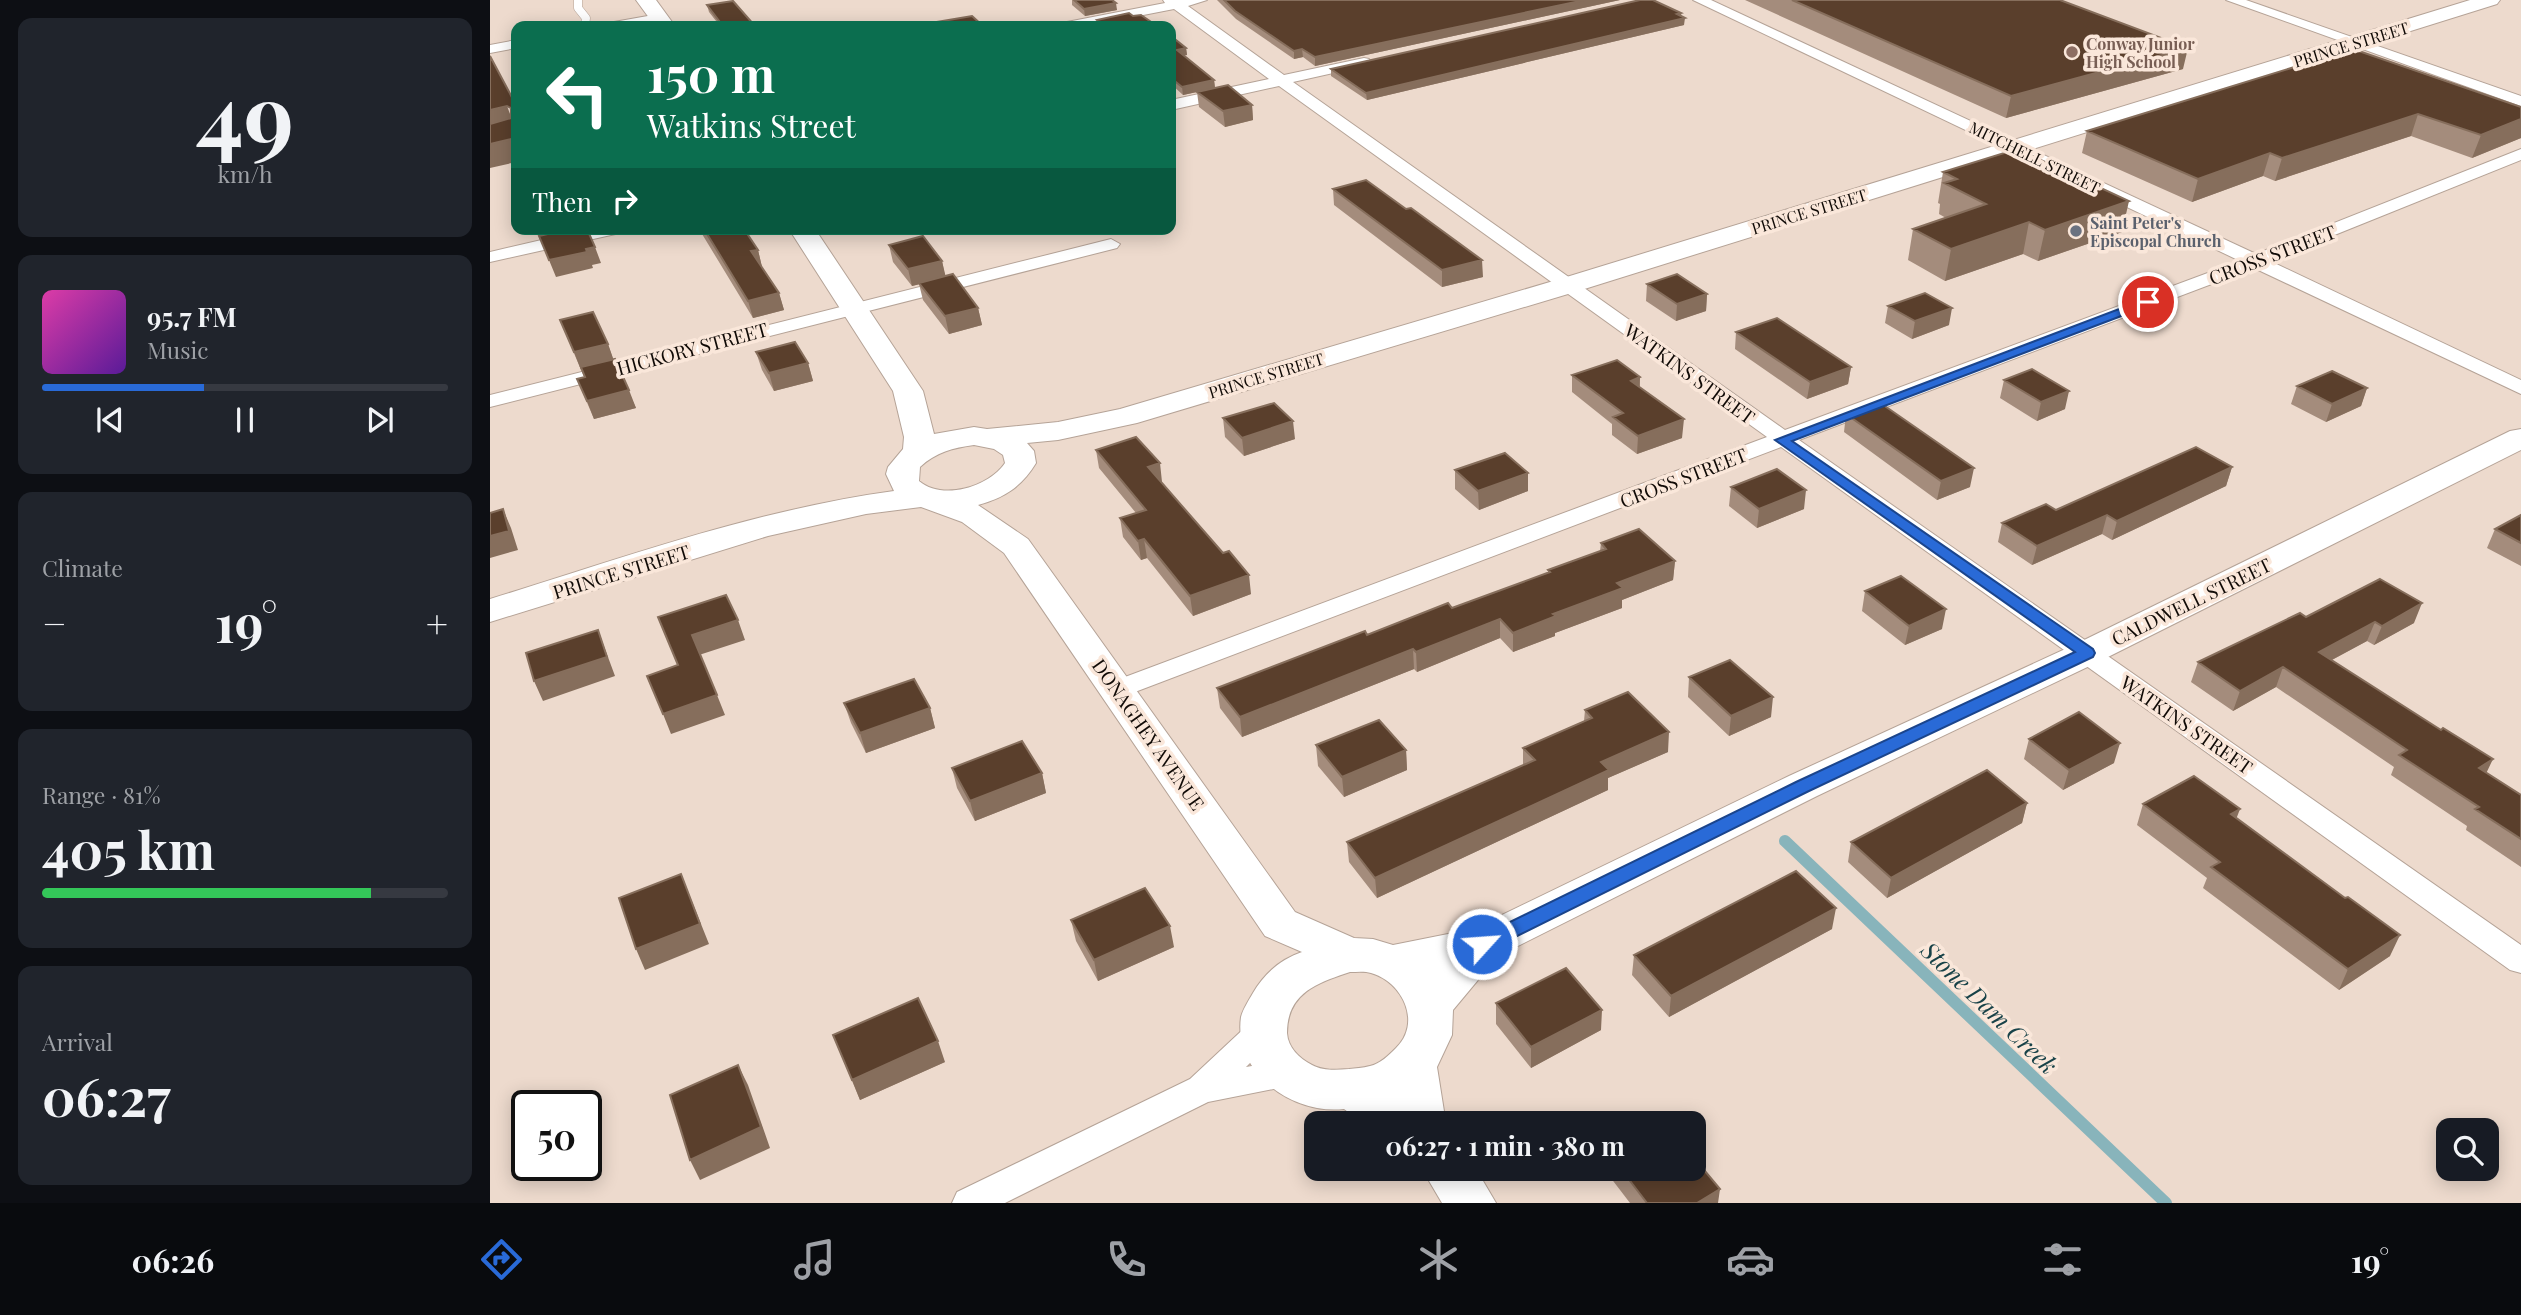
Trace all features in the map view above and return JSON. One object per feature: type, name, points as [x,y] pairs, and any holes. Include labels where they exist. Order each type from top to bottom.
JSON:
[{"type":"street","points":[[646,0],[661,21]]},
{"type":"street","points":[[1089,21],[1173,2],[1199,0]]},
{"type":"street","name":"MITCHELL STREET","points":[[1700,0],[2016,147],[2521,388]]},
{"type":"street","points":[[2233,0],[2521,101]]},
{"type":"street","name":"PRINCE STREET","points":[[753,531],[870,484],[934,444],[1058,431],[1126,417],[1569,285],[2490,0]]},
{"type":"street","name":"WATKINS STREET","points":[[1173,2],[1279,81],[1569,285],[1782,440],[2521,961]]},
{"type":"street","points":[[490,49],[511,45]]},
{"type":"street","points":[[1176,104],[1374,60]]},
{"type":"street","name":"CROSS STREET","points":[[1118,689],[2253,262],[2521,154]]},
{"type":"street","points":[[490,257],[587,235]]},
{"type":"street","points":[[806,235],[908,391],[919,437],[913,457],[902,472],[902,482],[909,491],[929,498]]},
{"type":"street","name":"HICKORY STREET","points":[[490,401],[1111,244]]},
{"type":"street","points":[[908,391],[947,421],[983,437]]},
{"type":"street","name":"PRINCE STREET","points":[[490,611],[753,531],[862,505],[976,496],[1068,442],[1126,417]]},
{"type":"street","name":"DONAGHEY AVENUE","points":[[983,437],[1008,442],[1018,450],[1022,460],[1006,494],[1016,546]]},
{"type":"street","name":"CALDWELL STREET","points":[[1371,959],[1482,944],[1790,792],[2087,653],[2521,438]]},
{"type":"street","name":"DONAGHEY AVENUE","points":[[929,498],[974,515],[1016,546],[1280,924]]},
{"type":"street","points":[[1277,988],[1280,924],[1371,959],[1402,967],[1421,984],[1431,1004],[1432,1028],[1423,1051],[1406,1069],[1382,1083],[1355,1091],[1327,1091],[1301,1084],[1280,1070],[1267,1051],[1262,1031],[1265,1009],[1277,988],[1297,971],[1322,959],[1371,959]]},
{"type":"street","name":"CALDWELL STREET","points":[[1431,1004],[1482,944]]},
{"type":"street","points":[[1202,1089],[1262,1031]]},
{"type":"street","points":[[1413,1061],[1420,1111]]},
{"type":"street","points":[[980,1201],[1202,1089],[1287,1074]]},
{"type":"street","points":[[1355,1091],[1385,1111]]},
{"type":"street","points":[[1455,1181],[1471,1203]]},
{"type":"lane","points":[[578,0],[578,8],[586,21]]},
{"type":"building","points":[[1074,0],[1112,0],[1116,3],[1084,9]]},
{"type":"building","points":[[1224,0],[1585,0],[1315,57],[1302,49],[1294,51],[1235,11]]},
{"type":"building","points":[[1640,0],[1653,0],[1681,13],[1677,14],[1685,18],[1366,93],[1331,69]]},
{"type":"building","points":[[1792,0],[2060,0],[2188,48],[2011,96]]},
{"type":"building","points":[[733,1],[751,21],[719,21],[707,5]]},
{"type":"building","points":[[1129,13],[1133,16],[1141,15],[1150,21],[1098,21]]},
{"type":"building","points":[[972,16],[978,21],[943,21]]},
{"type":"building","points":[[1176,40],[1186,48],[1177,50],[1214,80],[1182,87],[1176,82]]},
{"type":"building","points":[[2353,49],[2521,107],[2521,119],[2481,135],[2418,114],[2282,158],[2270,153],[2198,179],[2087,131]]},
{"type":"building","points":[[490,56],[511,96],[511,108],[507,106],[490,110]]},
{"type":"building","points":[[1228,85],[1252,105],[1223,111],[1197,92]]},
{"type":"building","points":[[511,118],[511,139],[490,144],[490,124]]},
{"type":"building","points":[[2017,149],[2129,201],[2045,230],[2029,222],[1951,249],[1913,229],[1986,204],[1944,183],[1957,179],[1943,172]]},
{"type":"building","points":[[1366,180],[1406,209],[1411,208],[1482,260],[1442,270],[1333,189]]},
{"type":"building","points":[[590,235],[595,247],[586,249],[587,252],[549,260],[539,236]]},
{"type":"building","points":[[708,235],[748,235],[758,250],[751,251],[779,293],[748,301]]},
{"type":"building","points":[[923,236],[942,261],[908,269],[889,245]]},
{"type":"building","points":[[953,274],[978,308],[945,316],[919,283]]},
{"type":"building","points":[[1677,274],[1707,294],[1677,304],[1647,284]]},
{"type":"building","points":[[1925,293],[1952,308],[1915,321],[1888,306]]},
{"type":"building","points":[[593,312],[608,344],[574,352],[560,320]]},
{"type":"building","points":[[1777,318],[1851,367],[1810,382],[1736,332]]},
{"type":"building","points":[[795,342],[808,363],[769,373],[756,352]]},
{"type":"building","points":[[615,359],[629,390],[587,401],[577,379],[585,377],[581,367]]},
{"type":"building","points":[[1617,360],[1640,377],[1631,381],[1684,419],[1638,436],[1613,417],[1623,413],[1572,375]]},
{"type":"building","points":[[2032,369],[2069,391],[2041,402],[2004,380]]},
{"type":"building","points":[[2332,371],[2367,388],[2332,404],[2297,386]]},
{"type":"building","points":[[1879,402],[1974,468],[1941,481],[1846,414]]},
{"type":"building","points":[[1274,403],[1293,421],[1242,438],[1223,418]]},
{"type":"building","points":[[1136,437],[1160,463],[1148,467],[1223,553],[1229,551],[1249,575],[1190,596],[1144,539],[1138,541],[1120,518],[1146,510],[1096,450]]},
{"type":"building","points":[[2196,447],[2232,467],[2117,521],[2107,515],[2037,546],[2002,523],[2046,504],[2056,510]]},
{"type":"building","points":[[1505,453],[1528,473],[1478,491],[1455,470]]},
{"type":"building","points":[[1777,469],[1806,490],[1759,509],[1731,487]]},
{"type":"building","points":[[503,509],[509,531],[490,536],[490,513]]},
{"type":"building","points":[[2521,515],[2521,543],[2495,529]]},
{"type":"building","points":[[1639,529],[1675,561],[1617,583],[1623,588],[1553,614],[1556,616],[1513,633],[1500,619],[1416,652],[1413,649],[1240,717],[1217,688],[1365,631],[1367,635],[1448,603],[1452,608],[1550,572],[1548,570],[1606,549],[1601,543]]},
{"type":"building","points":[[1901,576],[1946,609],[1909,626],[1865,591]]},
{"type":"building","points":[[2380,579],[2422,603],[2382,626],[2375,622],[2319,652],[2441,730],[2443,728],[2493,759],[2479,768],[2521,795],[2521,839],[2475,809],[2479,807],[2399,755],[2407,750],[2283,667],[2240,691],[2198,662],[2300,613],[2306,617]]},
{"type":"building","points":[[726,595],[738,620],[692,635],[717,695],[663,714],[647,676],[678,665],[658,617]]},
{"type":"building","points":[[598,630],[607,657],[534,681],[526,653]]},
{"type":"building","points":[[1730,660],[1773,697],[1731,716],[1689,677]]},
{"type":"building","points":[[914,679],[930,708],[860,733],[844,703]]},
{"type":"building","points":[[1628,692],[1669,732],[1601,762],[1609,770],[1375,878],[1347,842],[1535,760],[1523,748],[1592,718],[1585,710]]},
{"type":"building","points":[[2079,712],[2120,743],[2069,770],[2029,739]]},
{"type":"building","points":[[1379,720],[1406,750],[1342,777],[1316,745]]},
{"type":"building","points":[[1022,741],[1042,773],[970,801],[952,768]]},
{"type":"building","points":[[1987,770],[2027,803],[1891,878],[1851,842]]},
{"type":"building","points":[[2194,776],[2240,809],[2231,814],[2400,935],[2348,969],[2211,867],[2220,862],[2143,804]]},
{"type":"building","points":[[1796,871],[1836,908],[1671,996],[1634,955]]},
{"type":"building","points":[[681,874],[700,924],[636,949],[619,898]]},
{"type":"building","points":[[1145,888],[1170,926],[1094,960],[1071,920]]},
{"type":"building","points":[[1566,968],[1602,1010],[1531,1047],[1496,1003]]},
{"type":"building","points":[[918,998],[938,1041],[852,1080],[833,1035]]},
{"type":"building","points":[[738,1065],[761,1127],[690,1160],[670,1095]]},
{"type":"building","points":[[1706,1172],[1720,1189],[1697,1203],[1647,1203],[1630,1181],[1706,1181]]},
{"type":"waterway","name":"Stone Dam Creek","points":[[1785,841],[2166,1203]]},
{"type":"place","name":"Conway Junior High School","points":[[2072,52]]},
{"type":"place","name":"Saint Peter's Episcopal Church","points":[[2076,231]]},
{"type":"route","points":[[1482,944],[1803,786],[2087,653],[1782,440],[2148,302]]}]
